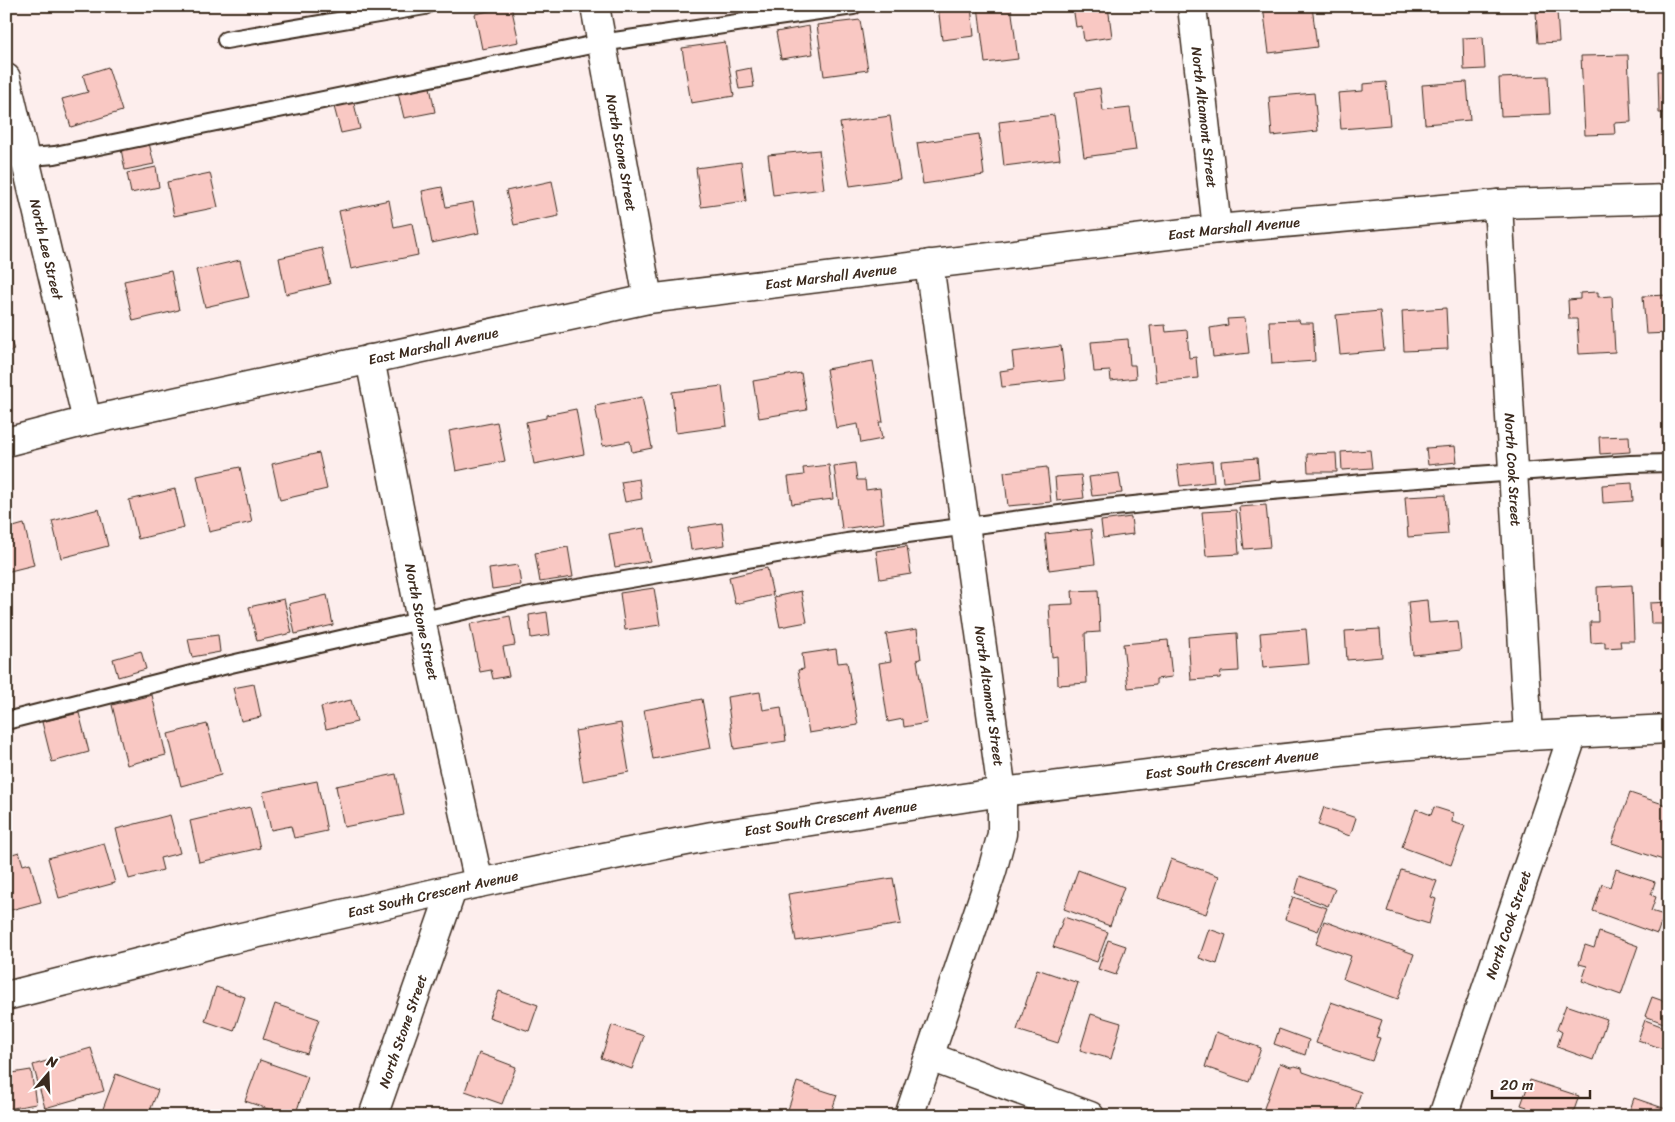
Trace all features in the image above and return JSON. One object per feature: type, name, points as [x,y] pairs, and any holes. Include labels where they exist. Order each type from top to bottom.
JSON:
[{"type":"street","name":"North Stone Street","points":[[595,6],[648,299]]},
{"type":"street","name":"North Altamont Street","points":[[1192,6],[1217,229]]},
{"type":"street","name":"North Lee Street","points":[[6,78],[16,159],[87,421]]},
{"type":"street","name":"East Marshall Avenue","points":[[6,442],[87,421],[648,299],[1217,229],[1498,204],[1669,199]]},
{"type":"street","name":"North Cook Street","points":[[1498,204],[1528,736]]},
{"type":"street","name":"North Altamont Street","points":[[909,1116],[992,871],[1002,834],[1002,792],[928,264]]},
{"type":"street","name":"North Stone Street","points":[[370,359],[421,620],[479,883]]},
{"type":"street","name":"East South Crescent Avenue","points":[[6,996],[228,940],[479,883],[712,836],[1002,792],[1229,764],[1386,747],[1528,736],[1669,729]]},
{"type":"street","name":"North Cook Street","points":[[1443,1116],[1573,734]]},
{"type":"street","name":"North Stone Street","points":[[373,1116],[452,890]]},
{"type":"street","points":[[930,1057],[1090,1116]]},
{"type":"lane","points":[[226,40],[425,6]]},
{"type":"lane","points":[[16,159],[55,155],[601,43],[853,6]]},
{"type":"lane","points":[[6,721],[231,664],[525,597],[847,542],[1105,508],[1248,493],[1513,472],[1669,463]]},
{"type":"building","points":[[511,6],[519,42],[482,49],[475,14]]},
{"type":"building","points":[[938,6],[971,6],[974,36],[942,40]]},
{"type":"building","points":[[978,6],[1011,6],[1018,59],[985,63]]},
{"type":"building","points":[[1073,6],[1108,6],[1112,37],[1084,41],[1082,26],[1076,27]]},
{"type":"building","points":[[1263,6],[1312,6],[1317,47],[1269,53]]},
{"type":"building","points":[[1557,11],[1559,42],[1538,43],[1536,12]]},
{"type":"building","points":[[860,20],[868,70],[824,76],[817,25]]},
{"type":"building","points":[[809,26],[813,54],[781,59],[776,32]]},
{"type":"building","points":[[1483,37],[1485,69],[1464,70],[1463,38]]},
{"type":"building","points":[[725,42],[734,96],[691,103],[682,48]]},
{"type":"building","points":[[1628,55],[1631,122],[1614,123],[1615,134],[1585,135],[1581,56]]},
{"type":"building","points":[[108,67],[122,111],[71,127],[62,99],[88,92],[83,75]]},
{"type":"building","points":[[751,68],[754,87],[739,89],[736,71]]},
{"type":"building","points":[[1658,71],[1669,71],[1669,113],[1659,113]]},
{"type":"building","points":[[1548,76],[1550,114],[1501,116],[1499,78]]},
{"type":"building","points":[[1386,82],[1390,125],[1341,129],[1338,93],[1363,91],[1363,84]]},
{"type":"building","points":[[1467,82],[1470,120],[1425,124],[1422,85]]},
{"type":"building","points":[[430,87],[435,112],[404,118],[398,93]]},
{"type":"building","points":[[1100,88],[1103,111],[1130,108],[1136,150],[1084,157],[1075,92]]},
{"type":"building","points":[[1314,93],[1318,131],[1272,136],[1269,97]]},
{"type":"building","points":[[353,99],[360,129],[341,133],[333,103]]},
{"type":"building","points":[[1054,115],[1060,159],[1004,166],[999,122]]},
{"type":"building","points":[[890,116],[900,179],[850,186],[840,123]]},
{"type":"building","points":[[979,134],[984,175],[923,184],[917,143]]},
{"type":"building","points":[[149,143],[154,164],[125,170],[121,149]]},
{"type":"building","points":[[819,150],[824,189],[773,195],[768,155]]},
{"type":"building","points":[[741,162],[746,201],[701,207],[696,168]]},
{"type":"building","points":[[156,167],[159,187],[131,193],[127,173]]},
{"type":"building","points":[[210,173],[218,207],[174,216],[167,182]]},
{"type":"building","points":[[552,181],[559,216],[514,225],[506,191]]},
{"type":"building","points":[[442,187],[446,207],[473,202],[479,233],[432,243],[422,191]]},
{"type":"building","points":[[389,200],[394,227],[412,223],[418,255],[351,269],[339,211]]},
{"type":"building","points":[[322,248],[330,284],[286,294],[279,258]]},
{"type":"building","points":[[240,260],[249,297],[205,307],[196,270]]},
{"type":"building","points":[[171,271],[179,310],[133,321],[124,281]]},
{"type":"building","points":[[1598,292],[1598,297],[1612,296],[1615,352],[1579,354],[1577,319],[1569,319],[1568,300],[1580,299],[1580,293]]},
{"type":"building","points":[[1669,295],[1669,333],[1646,334],[1643,296]]},
{"type":"building","points":[[1446,308],[1448,349],[1404,351],[1402,311]]},
{"type":"building","points":[[1380,311],[1384,350],[1340,354],[1336,315]]},
{"type":"building","points":[[1245,318],[1249,353],[1213,357],[1210,328],[1228,325],[1227,319]]},
{"type":"building","points":[[1299,320],[1300,323],[1313,323],[1315,361],[1272,364],[1269,321]]},
{"type":"building","points":[[1165,325],[1166,332],[1187,330],[1189,358],[1196,357],[1198,378],[1156,382],[1150,326]]},
{"type":"building","points":[[6,326],[14,350],[6,352]]},
{"type":"building","points":[[1128,339],[1130,365],[1135,365],[1136,378],[1111,381],[1110,371],[1094,372],[1091,342]]},
{"type":"building","points":[[1061,346],[1065,380],[1002,387],[1000,371],[1014,369],[1012,352]]},
{"type":"building","points":[[873,361],[883,422],[879,422],[882,439],[861,443],[858,424],[836,428],[826,369]]},
{"type":"building","points":[[801,373],[807,410],[759,418],[753,381]]},
{"type":"building","points":[[722,386],[727,426],[676,433],[672,392]]},
{"type":"building","points":[[642,397],[652,448],[632,452],[630,441],[603,446],[595,406]]},
{"type":"building","points":[[576,409],[584,454],[534,464],[526,422],[546,418],[546,415]]},
{"type":"building","points":[[497,422],[505,461],[456,471],[449,431]]},
{"type":"building","points":[[1629,436],[1630,452],[1600,454],[1599,437]]},
{"type":"building","points":[[1455,446],[1457,462],[1428,465],[1426,448]]},
{"type":"building","points":[[1370,450],[1372,468],[1342,470],[1341,452]]},
{"type":"building","points":[[319,453],[327,489],[280,500],[272,464]]},
{"type":"building","points":[[1336,453],[1337,472],[1308,472],[1307,454]]},
{"type":"building","points":[[1257,458],[1259,478],[1223,482],[1221,461]]},
{"type":"building","points":[[1212,461],[1214,482],[1180,486],[1177,465]]},
{"type":"building","points":[[855,463],[857,480],[865,480],[866,490],[880,488],[884,523],[842,529],[834,466]]},
{"type":"building","points":[[829,465],[833,499],[792,504],[788,477],[804,475],[803,468]]},
{"type":"building","points":[[240,467],[252,522],[209,532],[197,476]]},
{"type":"building","points":[[1047,467],[1051,502],[1008,506],[1004,472]]},
{"type":"building","points":[[1119,473],[1122,493],[1092,496],[1089,477]]},
{"type":"building","points":[[1081,475],[1084,498],[1057,501],[1055,477]]},
{"type":"building","points":[[639,479],[642,499],[625,502],[621,482]]},
{"type":"building","points":[[1632,483],[1633,501],[1603,503],[1602,485]]},
{"type":"building","points":[[175,489],[184,528],[138,539],[129,500]]},
{"type":"building","points":[[1445,495],[1448,534],[1408,537],[1405,497]]},
{"type":"building","points":[[1266,505],[1270,547],[1244,549],[1239,507]]},
{"type":"building","points":[[99,509],[108,546],[61,558],[52,521]]},
{"type":"building","points":[[1236,510],[1239,554],[1206,556],[1202,512]]},
{"type":"building","points":[[1131,517],[1133,534],[1103,538],[1101,521]]},
{"type":"building","points":[[722,523],[725,545],[691,550],[688,528]]},
{"type":"building","points":[[24,524],[34,565],[6,572],[6,529]]},
{"type":"building","points":[[644,528],[650,561],[615,567],[609,534]]},
{"type":"building","points":[[1091,529],[1095,564],[1049,570],[1045,534]]},
{"type":"building","points":[[907,546],[911,574],[880,579],[876,551]]},
{"type":"building","points":[[568,547],[573,577],[540,582],[535,553]]},
{"type":"building","points":[[518,565],[521,585],[492,589],[489,569]]},
{"type":"building","points":[[767,568],[773,595],[735,604],[729,577]]},
{"type":"building","points":[[1632,585],[1634,641],[1620,641],[1621,647],[1605,648],[1605,642],[1591,643],[1590,622],[1598,622],[1597,587]]},
{"type":"building","points":[[654,588],[660,625],[625,630],[620,593]]},
{"type":"building","points":[[1098,590],[1100,632],[1085,633],[1087,683],[1058,685],[1057,656],[1052,657],[1049,605],[1073,604],[1072,591]]},
{"type":"building","points":[[801,591],[807,622],[780,627],[774,597]]},
{"type":"building","points":[[327,595],[333,625],[295,634],[289,604]]},
{"type":"building","points":[[284,599],[292,633],[257,641],[249,607]]},
{"type":"building","points":[[1427,600],[1429,623],[1458,621],[1461,650],[1413,655],[1408,602]]},
{"type":"building","points":[[1669,602],[1669,640],[1663,640],[1663,624],[1651,624],[1650,603]]},
{"type":"building","points":[[547,612],[550,635],[531,638],[529,615]]},
{"type":"building","points":[[510,616],[515,645],[503,647],[509,676],[493,679],[491,670],[480,672],[470,624]]},
{"type":"building","points":[[917,629],[921,659],[917,660],[927,723],[904,727],[903,719],[888,722],[879,663],[891,661],[886,634]]},
{"type":"building","points":[[1306,629],[1309,664],[1263,668],[1260,633]]},
{"type":"building","points":[[1380,629],[1382,657],[1347,660],[1345,631]]},
{"type":"building","points":[[1237,633],[1239,671],[1221,672],[1220,678],[1191,680],[1188,637]]},
{"type":"building","points":[[218,635],[220,652],[192,657],[188,639]]},
{"type":"building","points":[[1168,640],[1172,677],[1156,679],[1156,685],[1128,688],[1123,644]]},
{"type":"building","points":[[836,649],[838,663],[847,662],[858,725],[809,733],[798,670],[804,669],[802,654]]},
{"type":"building","points":[[141,651],[146,669],[118,677],[113,659]]},
{"type":"building","points":[[254,684],[261,717],[241,721],[233,688]]},
{"type":"building","points":[[760,692],[763,710],[781,707],[786,741],[734,749],[727,697]]},
{"type":"building","points":[[152,695],[166,755],[127,765],[112,705]]},
{"type":"building","points":[[702,699],[711,748],[653,759],[644,710]]},
{"type":"building","points":[[351,700],[357,722],[326,729],[321,707]]},
{"type":"building","points":[[79,713],[89,752],[52,762],[42,722]]},
{"type":"building","points":[[621,723],[629,772],[583,781],[575,731]]},
{"type":"building","points":[[207,724],[221,775],[181,786],[168,734]]},
{"type":"building","points":[[396,774],[404,815],[344,827],[336,786]]},
{"type":"building","points":[[317,781],[327,831],[294,838],[291,826],[271,830],[263,792]]},
{"type":"building","points":[[1630,793],[1669,806],[1669,862],[1612,843]]},
{"type":"building","points":[[250,807],[260,848],[199,862],[190,821]]},
{"type":"building","points":[[1324,807],[1356,818],[1350,836],[1318,825]]},
{"type":"building","points":[[1434,807],[1453,813],[1452,822],[1465,826],[1451,865],[1402,847],[1416,809],[1431,815]]},
{"type":"building","points":[[170,815],[180,853],[160,858],[163,870],[129,879],[116,829]]},
{"type":"building","points":[[104,843],[115,883],[59,898],[48,858]]},
{"type":"building","points":[[19,852],[23,865],[30,863],[41,902],[7,911],[8,915],[6,915],[6,856]]},
{"type":"building","points":[[1171,859],[1219,876],[1206,914],[1158,898]]},
{"type":"building","points":[[1616,869],[1655,882],[1651,895],[1656,897],[1651,911],[1664,915],[1657,934],[1593,911],[1602,884],[1610,887]]},
{"type":"building","points":[[1078,870],[1124,887],[1110,926],[1064,909]]},
{"type":"building","points":[[1401,870],[1437,881],[1431,897],[1436,899],[1429,924],[1387,911]]},
{"type":"building","points":[[1300,876],[1335,889],[1328,906],[1295,893]]},
{"type":"building","points":[[893,878],[901,924],[796,941],[788,894]]},
{"type":"building","points":[[1293,897],[1327,908],[1318,931],[1285,919]]},
{"type":"building","points":[[1064,917],[1108,932],[1097,962],[1053,947]]},
{"type":"building","points":[[1324,921],[1414,954],[1398,999],[1343,979],[1351,956],[1316,944]]},
{"type":"building","points":[[1209,929],[1226,935],[1217,964],[1199,958]]},
{"type":"building","points":[[1599,932],[1638,946],[1621,995],[1582,981],[1587,966],[1579,964],[1585,945],[1594,948]]},
{"type":"building","points":[[1108,940],[1126,946],[1116,975],[1098,969]]},
{"type":"building","points":[[1037,969],[1078,983],[1058,1043],[1017,1030]]},
{"type":"building","points":[[216,987],[245,997],[234,1031],[205,1021]]},
{"type":"building","points":[[499,991],[538,1005],[529,1031],[489,1017]]},
{"type":"building","points":[[1652,997],[1669,1003],[1669,1025],[1645,1016]]},
{"type":"building","points":[[1331,1002],[1382,1020],[1376,1037],[1380,1038],[1372,1061],[1316,1043]]},
{"type":"building","points":[[275,1004],[319,1019],[307,1054],[263,1039]]},
{"type":"building","points":[[1566,1005],[1607,1019],[1593,1060],[1557,1047],[1562,1032],[1557,1029]]},
{"type":"building","points":[[1091,1014],[1121,1023],[1111,1059],[1080,1050]]},
{"type":"building","points":[[1645,1020],[1669,1029],[1669,1051],[1638,1040]]},
{"type":"building","points":[[612,1025],[644,1036],[632,1069],[601,1058]]},
{"type":"building","points":[[1279,1029],[1309,1040],[1305,1055],[1274,1044]]},
{"type":"building","points":[[1216,1032],[1261,1048],[1249,1082],[1205,1067]]},
{"type":"building","points":[[91,1048],[104,1091],[45,1108],[33,1065]]},
{"type":"building","points":[[479,1053],[516,1067],[502,1104],[465,1091]]},
{"type":"building","points":[[260,1060],[308,1077],[295,1116],[288,1116],[245,1101]]},
{"type":"building","points":[[1280,1063],[1302,1068],[1303,1072],[1361,1092],[1353,1116],[1276,1116],[1263,1111]]},
{"type":"building","points":[[31,1070],[36,1104],[7,1109],[6,1074]]},
{"type":"building","points":[[116,1074],[158,1090],[148,1116],[107,1116],[101,1114]]},
{"type":"building","points":[[1530,1080],[1579,1096],[1572,1116],[1524,1116],[1527,1107],[1521,1105]]},
{"type":"building","points":[[797,1082],[837,1095],[830,1116],[786,1116]]},
{"type":"building","points":[[1634,1098],[1669,1110],[1669,1116],[1628,1116]]}]
